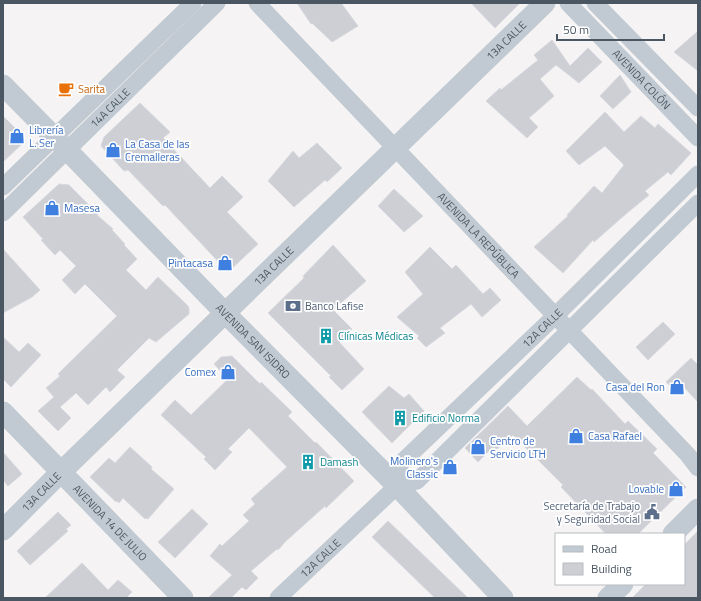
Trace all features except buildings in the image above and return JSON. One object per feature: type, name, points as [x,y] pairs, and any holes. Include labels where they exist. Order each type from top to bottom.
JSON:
[{"type":"street","name":"14A CALLE","points":[[3,213],[61,143],[193,3]]},
{"type":"street","name":"14A CALLE","points":[[3,187],[61,143],[217,3]]},
{"type":"street","name":"AVENIDA LA REPÚBLICA","points":[[257,3],[397,148],[688,455],[698,468]]},
{"type":"street","name":"13A CALLE","points":[[3,530],[545,3]]},
{"type":"street","name":"AVENIDA COLÓN","points":[[568,3],[698,138]]},
{"type":"street","name":"AVENIDA COLÓN","points":[[595,3],[698,108]]},
{"type":"street","name":"AVENIDA SAN ISIDRO","points":[[3,85],[396,486],[503,598]]},
{"type":"street","name":"12A CALLE","points":[[396,486],[400,464],[555,316],[698,174]]},
{"type":"street","name":"12A CALLE","points":[[278,598],[396,486],[417,481],[698,203]]},
{"type":"street","name":"AVENIDA 14 DE JULIO","points":[[3,412],[183,598]]},
{"type":"street","points":[[674,533],[698,509]]},
{"type":"street","points":[[608,598],[621,585]]},
{"type":"place","name":"Sarita","points":[[66,89]]},
{"type":"place","name":"Librería L. Ser","points":[[17,136]]},
{"type":"place","name":"La Casa de las Cremalleras","points":[[113,150]]},
{"type":"place","name":"Masesa","points":[[52,208]]},
{"type":"place","name":"Pintacasa","points":[[225,263]]},
{"type":"place","name":"Banco Lafise","points":[[293,306]]},
{"type":"place","name":"Clínicas Médicas","points":[[326,336]]},
{"type":"place","name":"Comex","points":[[228,372]]},
{"type":"place","name":"Casa del Ron","points":[[677,387]]},
{"type":"place","name":"Edificio Norma","points":[[400,418]]},
{"type":"place","name":"Casa Rafael","points":[[576,436]]},
{"type":"place","name":"Centro de Servicio LTH","points":[[478,447]]},
{"type":"place","name":"Damash","points":[[308,462]]},
{"type":"place","name":"Molinero's Classic","points":[[450,467]]},
{"type":"place","name":"Lovable","points":[[676,489]]},
{"type":"place","name":"Secretaría de Trabajo y Seguridad Social","points":[[652,512]]}]
